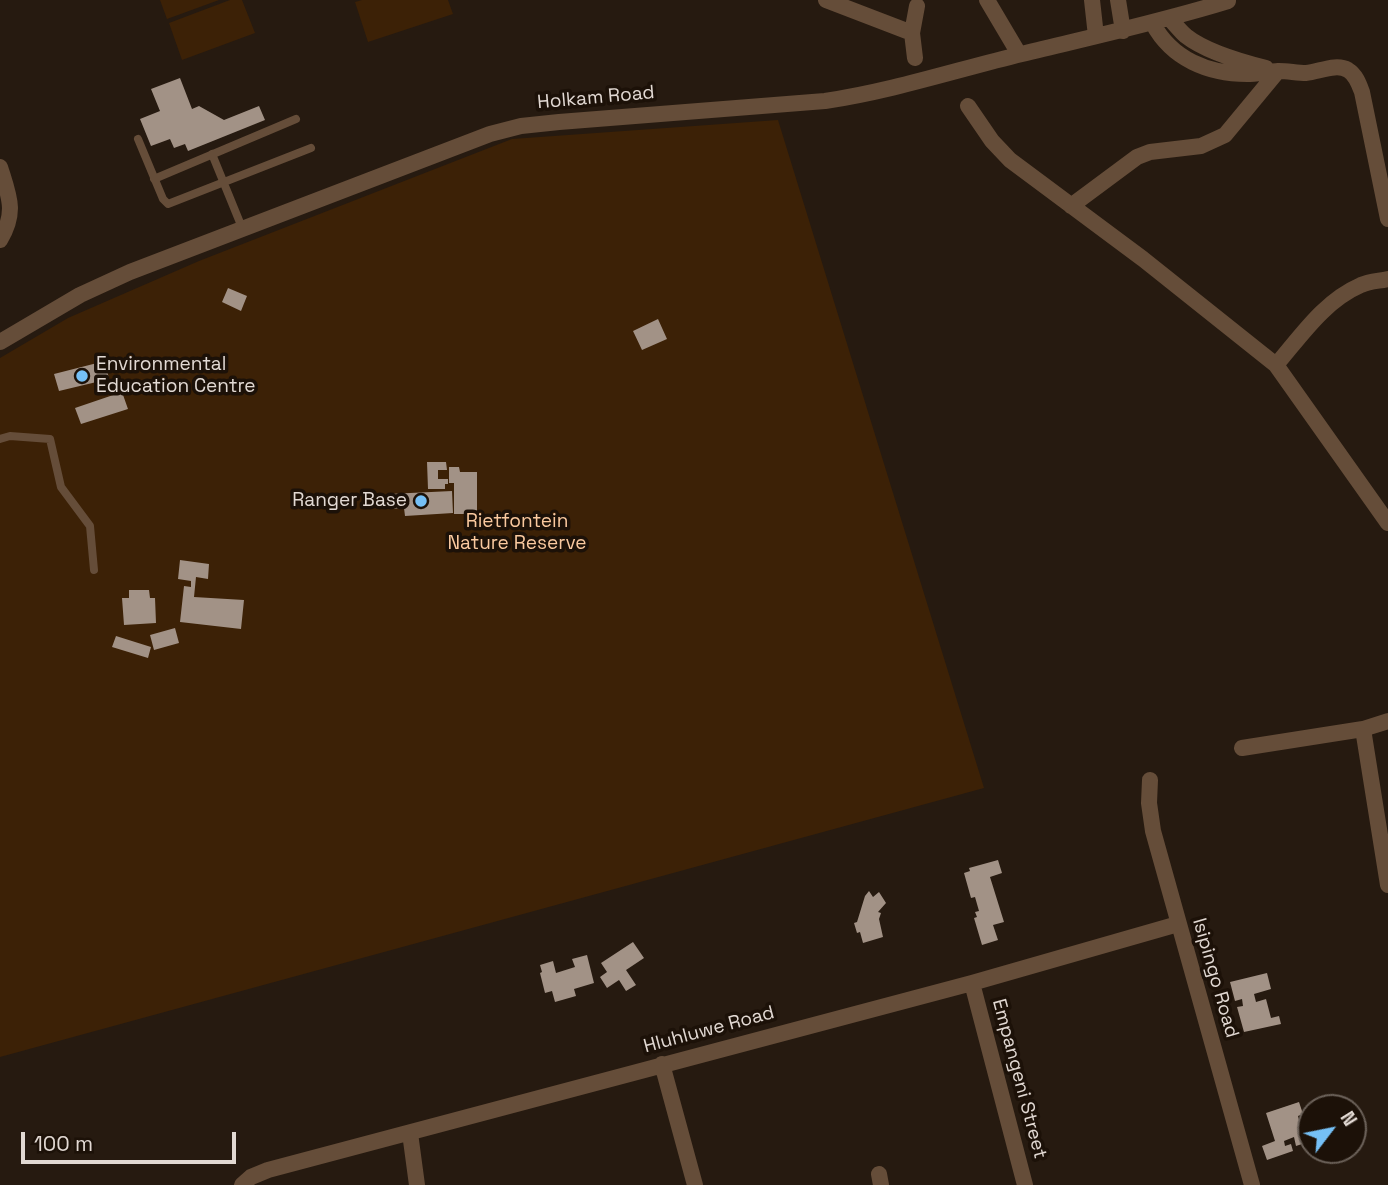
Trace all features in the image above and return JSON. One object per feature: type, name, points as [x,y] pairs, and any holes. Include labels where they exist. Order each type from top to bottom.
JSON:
[{"type":"street","points":[[826,0],[912,33]]},
{"type":"street","points":[[987,0],[1019,54]]},
{"type":"street","points":[[1092,0],[1109,34]]},
{"type":"street","points":[[1101,0],[1109,34]]},
{"type":"street","points":[[1109,34],[1118,0]]},
{"type":"street","name":"Holkam Road","points":[[0,342],[80,295],[130,272],[455,146],[522,127],[825,101],[903,87],[1019,54],[1170,19],[1228,1]]},
{"type":"street","points":[[915,58],[912,33],[917,6]]},
{"type":"street","points":[[1170,19],[1185,35],[1195,41],[1236,60],[1278,71]]},
{"type":"street","points":[[1153,23],[1157,32],[1179,53],[1205,69],[1245,74],[1278,71],[1306,73],[1344,68],[1355,76],[1362,92],[1388,219]]},
{"type":"street","points":[[1071,205],[1137,157],[1150,152],[1201,146],[1224,135],[1278,71]]},
{"type":"street","points":[[968,106],[992,141],[1010,160],[1143,259],[1276,365],[1388,523]]},
{"type":"street","points":[[0,167],[11,205],[11,217],[0,240]]},
{"type":"street","points":[[1276,365],[1314,318],[1345,293],[1363,283],[1388,279]]},
{"type":"street","points":[[1241,748],[1363,729],[1388,721]]},
{"type":"street","points":[[1363,729],[1388,885]]},
{"type":"street","name":"Isipingo Road","points":[[1150,780],[1149,803],[1153,831],[1252,1185]]},
{"type":"street","name":"Hluhluwe Road","points":[[246,1181],[268,1170],[972,983],[1178,924]]},
{"type":"street","name":"Empangeni Street","points":[[972,983],[1025,1185]]},
{"type":"street","points":[[662,1064],[695,1185]]},
{"type":"street","points":[[410,1133],[417,1185]]},
{"type":"lane","points":[[154,179],[296,119]]},
{"type":"lane","points":[[138,139],[163,199],[169,204],[311,148]]},
{"type":"lane","points":[[212,154],[243,230]]},
{"type":"lane","points":[[0,439],[10,436],[50,439],[61,487],[90,526],[94,570]]},
{"type":"green space","points":[[160,0],[219,0],[167,19]]},
{"type":"green space","points":[[230,0],[242,0],[255,33],[182,60],[169,23]]},
{"type":"green space","points":[[448,0],[453,14],[368,42],[355,2]]},
{"type":"green space","name":"Rietfontein Nature Reserve","points":[[778,120],[984,788],[0,1057],[0,358],[68,318],[199,261],[512,139]]},
{"type":"building","points":[[180,78],[192,109],[199,106],[224,120],[259,106],[265,120],[188,151],[185,144],[174,148],[170,139],[151,146],[140,119],[160,111],[151,89]]},
{"type":"building","points":[[228,288],[247,296],[241,311],[222,302]]},
{"type":"building","points":[[658,319],[667,339],[642,350],[633,331]]},
{"type":"building","name":"Environmental Education Centre","points":[[105,361],[109,379],[59,391],[54,374]]},
{"type":"building","points":[[122,392],[128,409],[81,424],[75,408]]},
{"type":"building","points":[[427,462],[446,462],[447,470],[438,470],[438,479],[448,479],[445,489],[428,489]]},
{"type":"building","points":[[449,467],[459,467],[460,472],[477,472],[477,514],[454,514],[454,483],[449,483]]},
{"type":"building","name":"Ranger Base","points":[[452,491],[453,513],[405,516],[404,508],[390,509],[389,494]]},
{"type":"building","points":[[180,560],[209,564],[208,579],[196,577],[194,597],[244,600],[241,629],[180,622],[184,586],[191,587],[191,581],[178,579]]},
{"type":"building","points":[[129,590],[149,590],[150,598],[155,598],[156,623],[124,625],[122,598],[129,598]]},
{"type":"building","points":[[175,628],[179,643],[154,650],[150,635]]},
{"type":"building","points":[[116,636],[151,647],[148,658],[112,647]]},
{"type":"building","points":[[998,860],[1002,873],[990,877],[1004,922],[993,925],[998,940],[982,945],[974,918],[977,917],[975,912],[979,911],[975,897],[971,898],[964,873],[970,871],[969,868]]},
{"type":"building","points":[[869,891],[873,897],[879,892],[886,903],[878,912],[881,913],[879,919],[883,937],[863,943],[854,923],[857,922]]},
{"type":"building","points":[[633,942],[644,958],[626,970],[636,985],[626,991],[619,980],[607,988],[600,977],[607,972],[601,963]]},
{"type":"building","points":[[587,955],[594,983],[574,989],[576,996],[555,1002],[552,991],[545,993],[540,965],[553,961],[556,973],[575,967],[572,959]]},
{"type":"building","points":[[1267,973],[1271,989],[1254,994],[1256,1002],[1266,999],[1271,1018],[1279,1016],[1281,1024],[1244,1032],[1237,1007],[1243,1006],[1242,999],[1235,1001],[1230,982]]},
{"type":"building","points":[[1297,1103],[1297,1146],[1294,1137],[1284,1141],[1285,1146],[1291,1144],[1293,1151],[1267,1160],[1262,1146],[1275,1141],[1266,1113]]},
{"type":"place","name":"Environmental Education Centre","points":[[82,376]]},
{"type":"place","name":"Ranger Base","points":[[421,501]]}]
